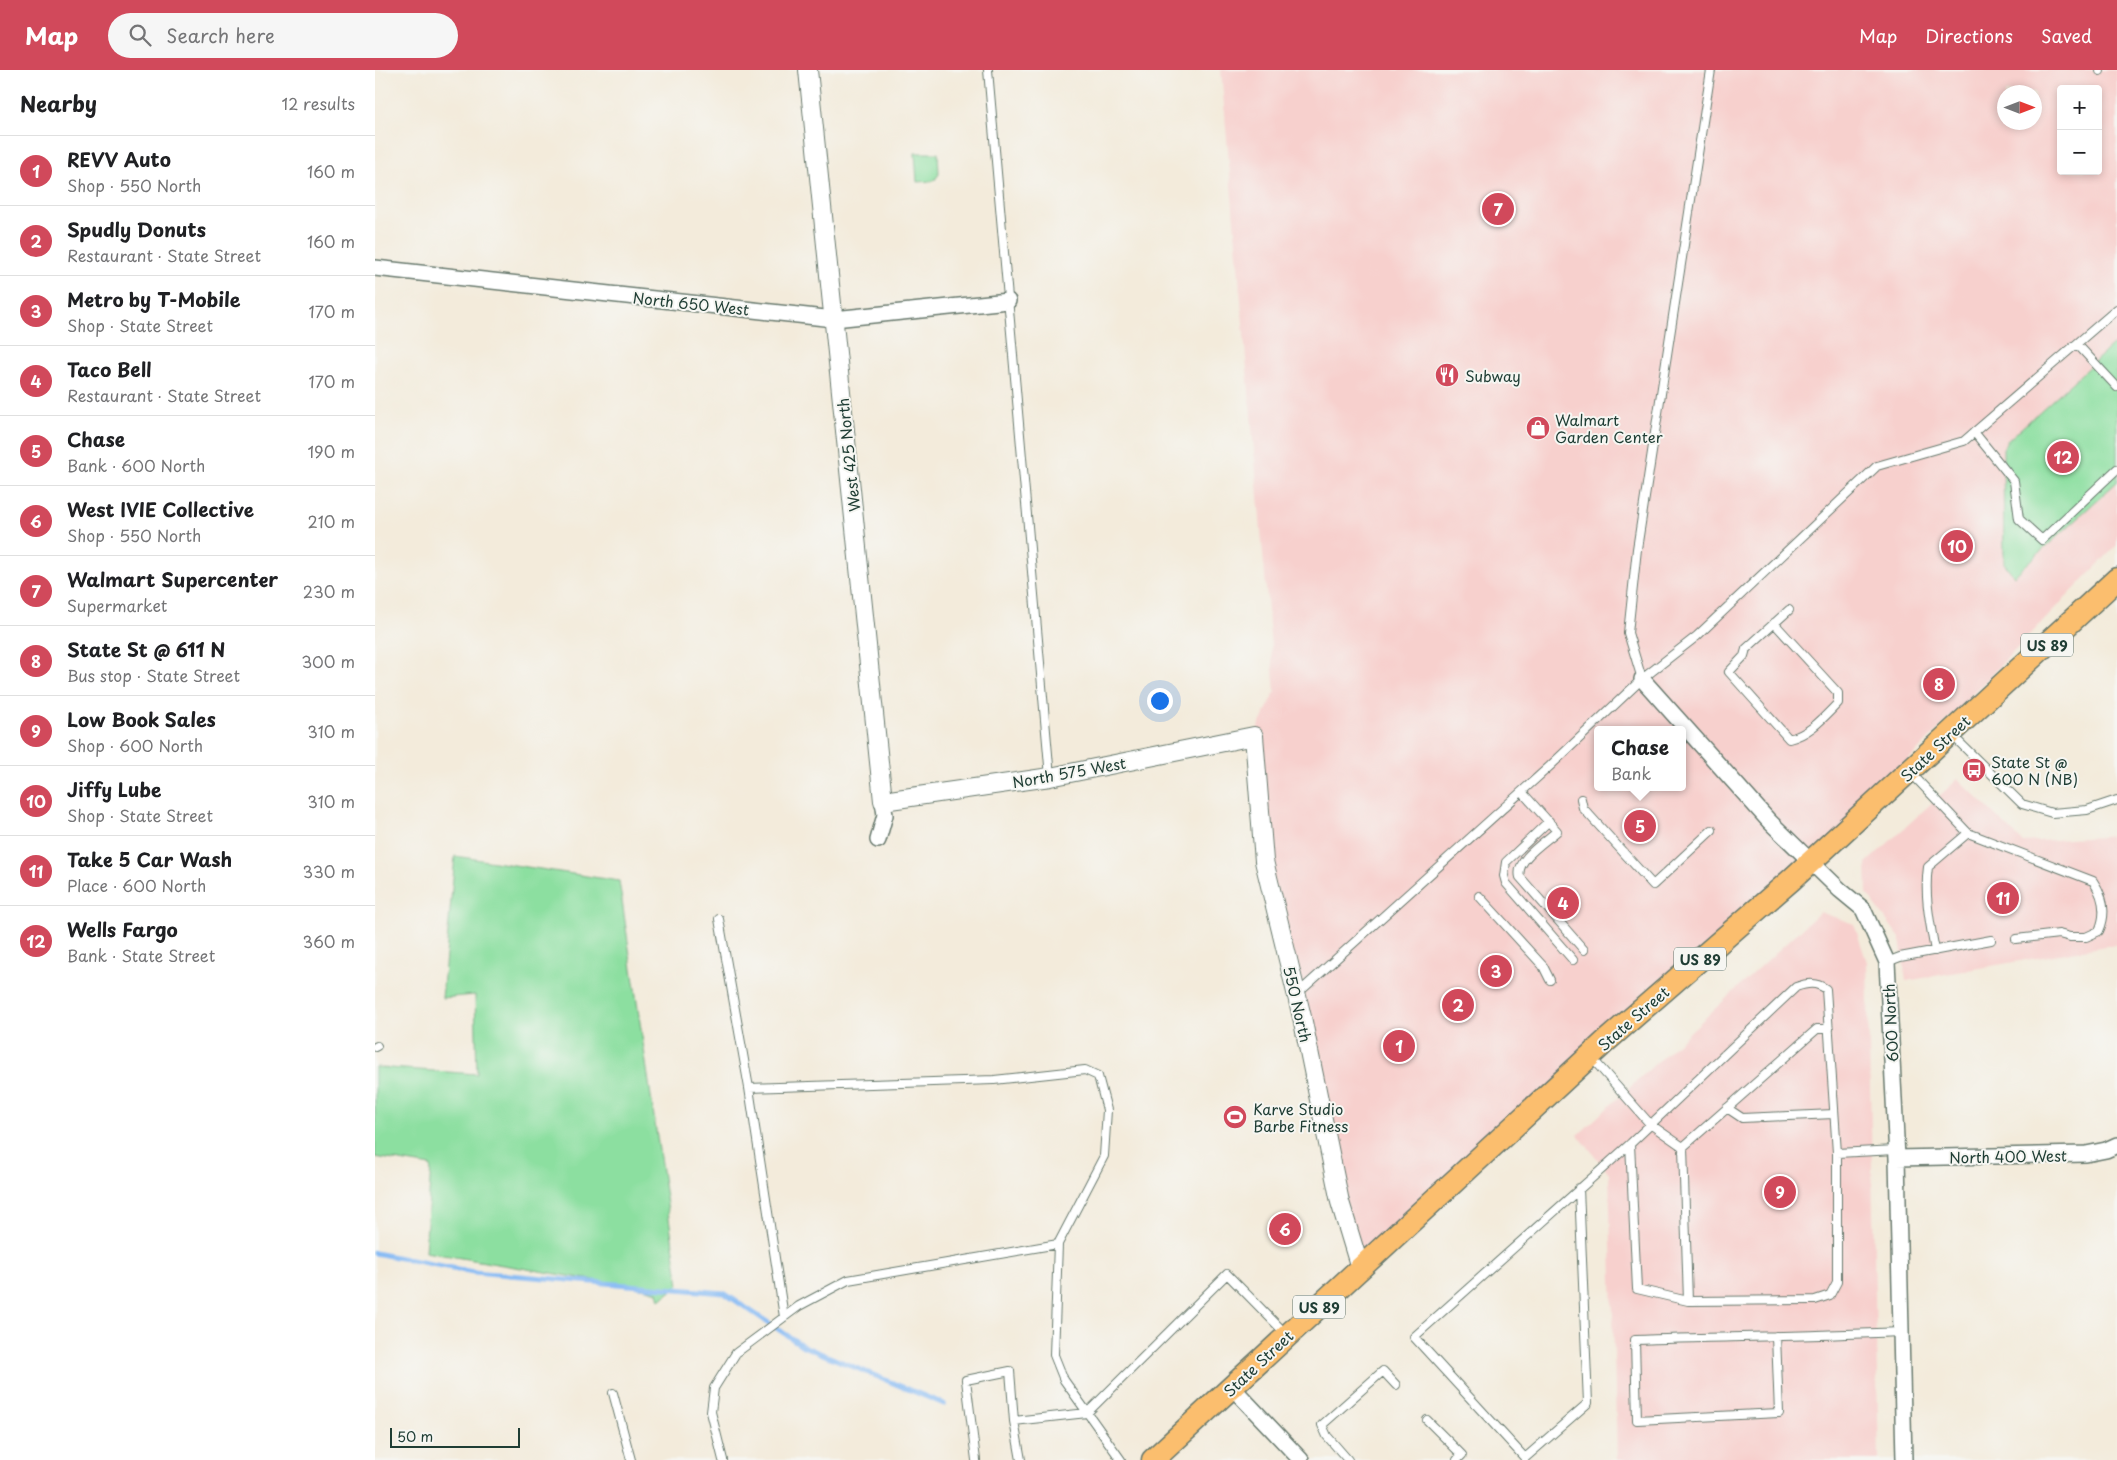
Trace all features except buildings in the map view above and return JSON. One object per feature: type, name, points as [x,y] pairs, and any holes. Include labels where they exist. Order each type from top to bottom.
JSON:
[{"type":"main road","name":"State Street","points":[[1153,1460],[1590,1056],[1810,862],[2117,579]]},
{"type":"street","name":"West 425 North","points":[[808,70],[885,815],[878,840]]},
{"type":"street","name":"North 650 West","points":[[375,268],[834,319],[1008,301]]},
{"type":"street","name":"600 North","points":[[1642,679],[1684,726]]},
{"type":"street","name":"600 North","points":[[1686,728],[1769,821],[1810,862],[1863,909],[1887,962],[1897,1154],[1904,1460]]},
{"type":"street","name":"North 575 West","points":[[883,801],[1050,777],[1254,736]]},
{"type":"street","name":"550 North","points":[[1254,736],[1264,861],[1296,995],[1340,1202],[1360,1268]]},
{"type":"street","name":"North 400 West","points":[[1897,1154],[2086,1154],[2106,1150],[2117,1145]]},
{"type":"street","points":[[1232,1386],[1301,1460]]},
{"type":"lane","points":[[988,70],[1050,777]]},
{"type":"lane","points":[[1642,679],[1628,633],[1637,549],[1711,70]]},
{"type":"lane","points":[[1296,995],[1522,792],[1642,679],[1697,636],[1877,466],[1964,441],[2117,310]]},
{"type":"lane","points":[[2077,344],[2117,387]]},
{"type":"lane","points":[[1974,432],[2014,481],[2019,519],[2041,540],[2117,469]]},
{"type":"lane","points":[[1775,623],[1838,693],[1838,703],[1810,730],[1800,736],[1789,739],[1729,672],[1744,656],[1746,649],[1789,610]]},
{"type":"lane","points":[[1951,733],[2022,804],[2052,813],[2087,810],[2117,800]]},
{"type":"lane","points":[[1909,772],[1953,820],[1969,833],[2093,881],[2101,893],[2104,908],[2103,923],[2099,931],[2086,937],[2070,937],[2059,934],[2017,939]]},
{"type":"lane","points":[[1522,792],[1557,831],[1522,862],[1518,873],[1519,878],[1584,950]]},
{"type":"lane","points":[[1581,799],[1583,808],[1653,885],[1712,830]]},
{"type":"lane","points":[[1549,821],[1506,862],[1504,876],[1506,883],[1573,960]]},
{"type":"lane","points":[[1935,951],[1926,883],[1928,867],[1969,833]]},
{"type":"lane","points":[[1479,896],[1543,966],[1550,980]]},
{"type":"lane","points":[[719,919],[749,1088],[784,1317]]},
{"type":"lane","points":[[1887,962],[1900,957],[1991,940]]},
{"type":"lane","points":[[1579,1188],[1588,1403],[1525,1458],[1415,1337],[1579,1188],[1630,1144],[1796,987],[1807,983],[1819,984],[1826,989],[1837,1153],[1837,1282],[1830,1295],[1815,1300],[1688,1301],[1637,1289],[1630,1144]]},
{"type":"lane","points":[[1683,1146],[1817,1029],[1829,1029]]},
{"type":"lane","points":[[1590,1056],[1650,1124],[1683,1146]]},
{"type":"lane","points":[[749,1088],[994,1080],[1085,1070],[1098,1076],[1107,1110],[1104,1156],[1058,1244],[1054,1355],[1064,1380],[1121,1460]]},
{"type":"lane","points":[[1727,1108],[1742,1118],[1834,1114]]},
{"type":"lane","points":[[1683,1146],[1688,1301]]},
{"type":"lane","points":[[1837,1153],[1897,1154]]},
{"type":"lane","points":[[723,1460],[711,1412],[714,1388],[736,1353],[799,1306],[848,1280],[1058,1244]]},
{"type":"lane","points":[[1014,1421],[1087,1413],[1227,1274],[1287,1336]]},
{"type":"lane","points":[[1776,1336],[1779,1413],[1637,1420],[1635,1340],[1901,1332]]},
{"type":"lane","points":[[976,1460],[965,1380],[1010,1371],[1014,1421],[1021,1460]]},
{"type":"lane","points":[[1348,1460],[1327,1436],[1322,1425],[1383,1371],[1396,1385]]},
{"type":"lane","points":[[613,1393],[631,1460]]},
{"type":"lane","points":[[1427,1420],[1459,1458]]},
{"type":"shaded area","points":[[1221,70],[2117,70],[2117,545],[1810,862],[1360,1268],[1264,861],[1254,736],[1275,692]]},
{"type":"shaded area","points":[[1958,779],[2023,842],[2117,836],[2117,944],[1906,981],[1900,938],[1867,894],[1866,863]]},
{"type":"shaded area","points":[[1820,912],[1854,924],[1867,962],[1879,1460],[1617,1460],[1609,1173],[1578,1135]]},
{"type":"green space","points":[[915,153],[938,153],[939,174],[934,181],[917,182]]},
{"type":"green space","points":[[2117,344],[2117,482],[2014,576],[2004,563],[2003,449],[2006,442],[2113,345]]},
{"type":"green space","points":[[455,856],[619,881],[679,1285],[660,1300],[658,1292],[647,1289],[425,1252],[431,1166],[375,1157],[375,1067],[477,1074],[475,995],[442,998]]},
{"type":"waterway","points":[[375,1253],[473,1272],[724,1293],[803,1346],[944,1404]]},
{"type":"place","name":"Walmart Supercenter","points":[[1498,209]]},
{"type":"place","name":"Subway","points":[[1447,375]]},
{"type":"place","name":"Walmart Garden Center","points":[[1538,428]]},
{"type":"place","name":"Wells Fargo","points":[[2063,457]]},
{"type":"place","name":"Jiffy Lube","points":[[1957,546]]},
{"type":"place","name":"State St @ 611 N","points":[[1939,684]]},
{"type":"place","name":"State St @ 600 N (NB)","points":[[1974,770]]},
{"type":"place","name":"Chase","points":[[1640,826]]},
{"type":"place","name":"Take 5 Car Wash","points":[[2003,898]]},
{"type":"place","name":"Taco Bell","points":[[1563,903]]},
{"type":"place","name":"Metro by T-Mobile","points":[[1496,971]]},
{"type":"place","name":"Spudly Donuts","points":[[1458,1005]]},
{"type":"place","name":"REVV Auto","points":[[1399,1046]]},
{"type":"place","name":"Karve Studio Barbe Fitness","points":[[1235,1117]]},
{"type":"place","name":"Low Book Sales","points":[[1780,1192]]},
{"type":"place","name":"West IVIE Collective","points":[[1285,1229]]}]
